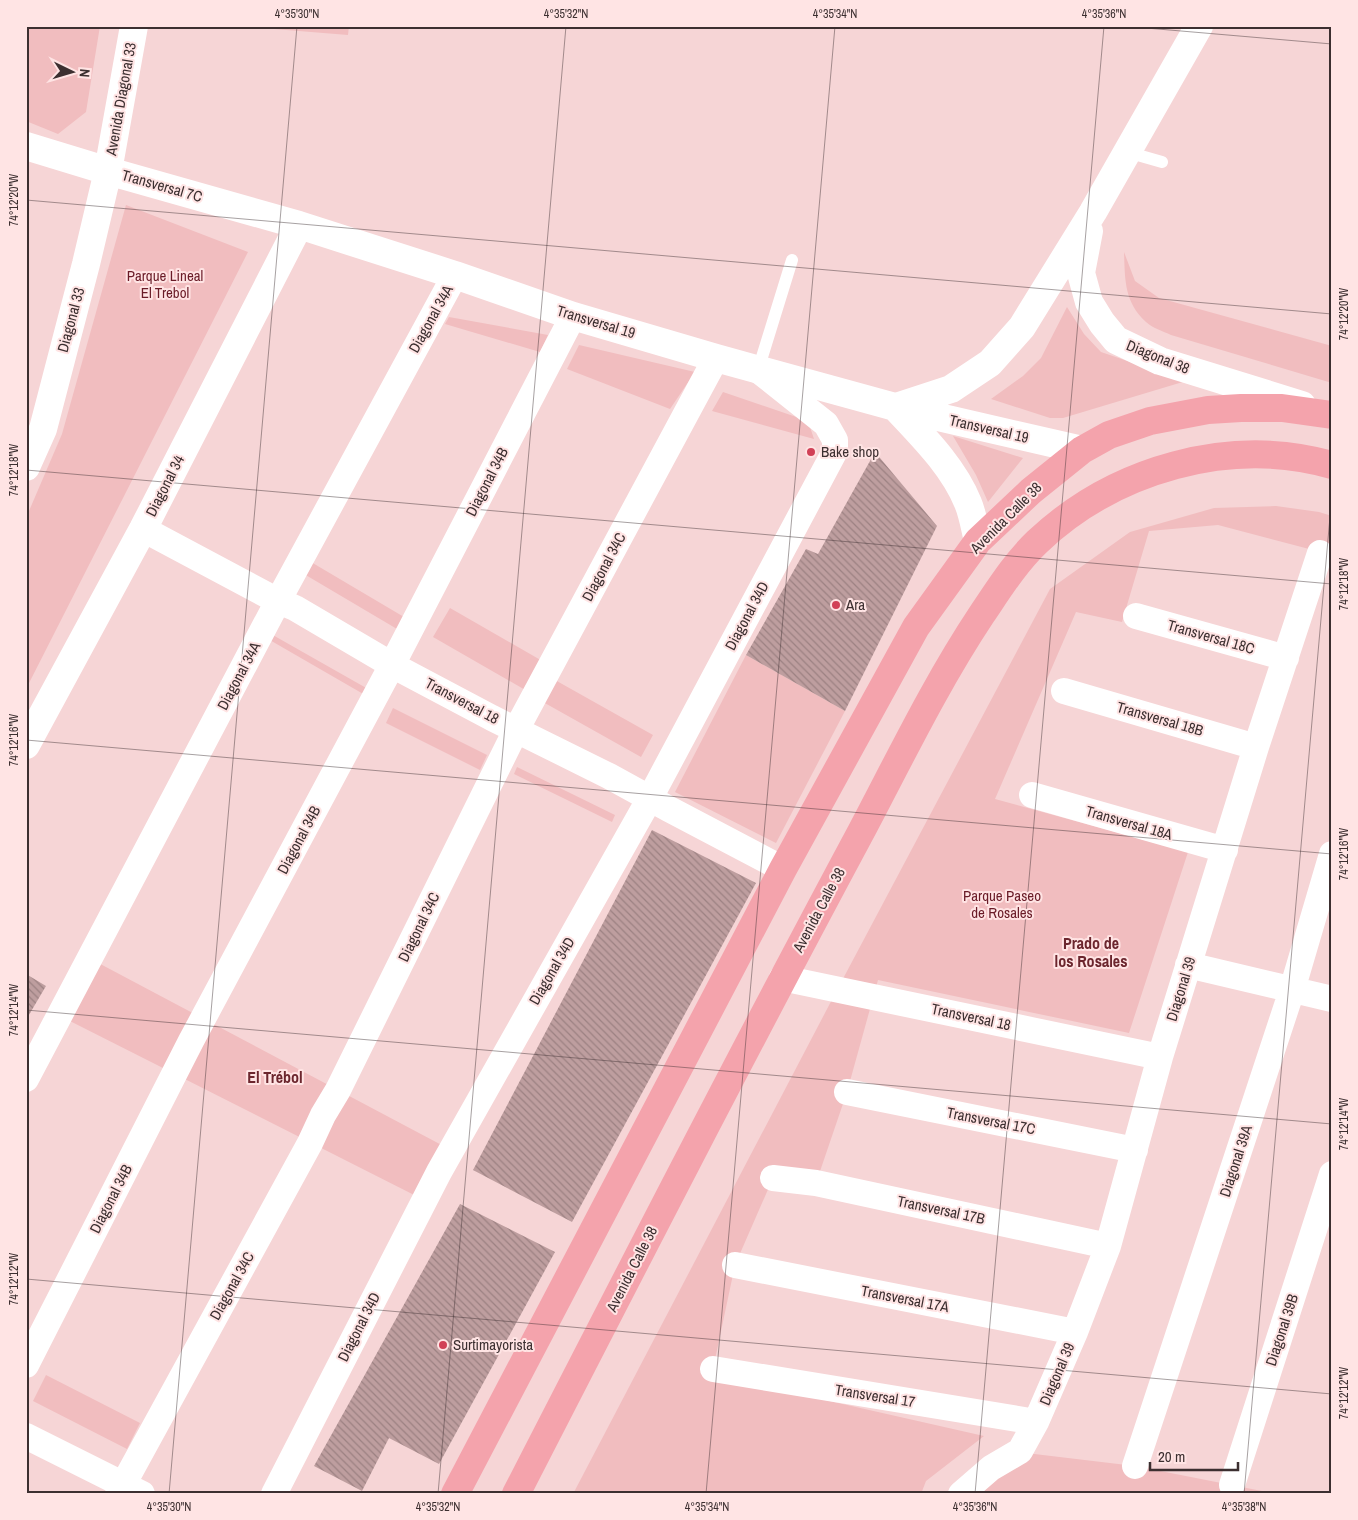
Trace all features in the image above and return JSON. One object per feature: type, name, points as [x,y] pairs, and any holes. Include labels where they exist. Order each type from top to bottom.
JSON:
[{"type":"main road","name":"Avenida Diagonal 33","points":[[108,171],[134,26]]},
{"type":"main road","name":"Diagonal 38","points":[[895,408],[951,389],[990,363],[1022,327],[1093,212],[1199,26]]},
{"type":"main road","name":"Transversal 7C","points":[[26,146],[299,225]]},
{"type":"main road","name":"Diagonal 33","points":[[26,467],[43,429],[108,171]]},
{"type":"main road","name":"Diagonal 38","points":[[1093,212],[1081,273],[1089,302],[1116,340],[1160,361],[1332,415]]},
{"type":"main road","name":"Transversal 19","points":[[299,225],[455,275],[574,316],[716,358],[895,408],[1082,450]]},
{"type":"main road","name":"Diagonal 34","points":[[26,745],[143,529],[299,225]]},
{"type":"main road","points":[[895,408],[928,442],[957,481],[969,504],[978,541]]},
{"type":"main road","name":"Avenida Calle 38","points":[[456,1494],[783,869],[916,627],[978,541],[1031,491],[1082,450],[1108,435],[1150,421],[1208,410],[1282,408],[1332,415]]},
{"type":"main road","name":"Avenida Calle 38","points":[[516,1494],[782,978],[960,647],[1009,574],[1038,541],[1073,513],[1110,490],[1164,468],[1198,460],[1244,454],[1279,455],[1311,459],[1332,465]]},
{"type":"street","name":"Diagonal 34A","points":[[26,1079],[278,601],[455,275]]},
{"type":"street","name":"Diagonal 34B","points":[[26,1366],[191,1041],[392,665],[574,316]]},
{"type":"street","name":"Diagonal 34C","points":[[127,1491],[323,1115],[338,1090],[516,730],[716,358]]},
{"type":"street","name":"Diagonal 34D","points":[[274,1494],[438,1172],[650,798],[835,451],[835,440],[826,424],[758,370]]},
{"type":"street","name":"Transversal 18","points":[[143,529],[278,601],[295,608],[392,665],[609,776],[783,869]]},
{"type":"street","name":"Diagonal 39","points":[[961,1494],[990,1468],[1020,1452],[1036,1422],[1108,1246],[1160,1057],[1188,965],[1256,746],[1320,554]]},
{"type":"street","name":"Transversal 18C","points":[[1136,616],[1286,658]]},
{"type":"street","name":"Transversal 18B","points":[[1064,691],[1256,746]]},
{"type":"street","name":"Transversal 18A","points":[[1032,795],[1225,850]]},
{"type":"street","name":"Diagonal 39A","points":[[1135,1466],[1292,990],[1332,854]]},
{"type":"street","points":[[1188,965],[1332,999]]},
{"type":"street","name":"Transversal 18","points":[[782,978],[1160,1057]]},
{"type":"street","name":"Transversal 17C","points":[[847,1092],[1135,1150]]},
{"type":"street","name":"Diagonal 39B","points":[[1232,1485],[1332,1174]]},
{"type":"street","name":"Transversal 17B","points":[[774,1178],[816,1183],[1108,1246]]},
{"type":"street","name":"Transversal 17A","points":[[735,1265],[1074,1332]]},
{"type":"street","name":"Transversal 17","points":[[713,1369],[1036,1422]]},
{"type":"street","points":[[26,1436],[127,1491]]},
{"type":"lane","points":[[1127,152],[1162,162]]},
{"type":"lane","points":[[758,370],[792,260]]},
{"type":"green space","points":[[26,26],[100,26],[86,112],[58,134],[26,121]]},
{"type":"green space","points":[[274,26],[349,26],[348,35],[274,29]]},
{"type":"green space","name":"Parque Lineal El Trebol","points":[[126,205],[248,252],[26,689],[26,518],[62,434]]},
{"type":"green space","points":[[1124,252],[1135,281],[1159,298],[1332,346],[1332,383],[1171,335],[1151,326],[1133,306],[1127,290]]},
{"type":"green space","points":[[1067,307],[1084,334],[1101,352],[1186,381],[1063,418],[1050,418],[991,399],[1023,376],[1041,358]]},
{"type":"green space","points":[[449,317],[548,335],[540,352],[445,324]]},
{"type":"green space","points":[[579,345],[695,372],[670,409],[567,369]]},
{"type":"green space","points":[[723,392],[808,421],[814,439],[712,411]]},
{"type":"green space","points":[[953,436],[1023,458],[988,502],[976,475]]},
{"type":"green space","name":"Parque Paseo de Rosales","points":[[1276,506],[1319,512],[1332,516],[1332,555],[1218,525],[1149,531],[1122,622],[1076,612],[995,799],[1188,852],[1129,1033],[878,980],[847,1092],[816,1183],[773,1178],[735,1265],[713,1369],[732,1379],[984,1436],[926,1481],[921,1494],[573,1494],[1050,589],[1130,532],[1214,508]]},
{"type":"green space","points":[[311,562],[404,617],[397,629],[304,574]]},
{"type":"green space","points":[[450,608],[544,662],[527,691],[433,637]]},
{"type":"green space","points":[[271,634],[368,689],[365,695],[268,639]]},
{"type":"green space","points":[[746,655],[845,711],[776,843],[675,792]]},
{"type":"green space","points":[[555,680],[653,735],[641,757],[543,702]]},
{"type":"green space","points":[[393,708],[487,755],[480,770],[386,723]]},
{"type":"green space","points":[[517,767],[615,815],[612,822],[514,774]]},
{"type":"green space","points":[[89,958],[451,1150],[424,1200],[60,1016]]},
{"type":"green space","points":[[46,1375],[140,1423],[127,1449],[33,1401]]},
{"type":"green space","points":[[1026,1453],[1135,1466],[1277,1494],[962,1494]]},
{"type":"building","name":"Ara","points":[[875,452],[937,526],[845,711],[746,655],[806,549],[818,554]]},
{"type":"building","points":[[652,830],[756,883],[572,1222],[473,1170]]},
{"type":"building","points":[[26,974],[46,986],[26,1020]]},
{"type":"building","name":"Surtimayorista","points":[[460,1204],[555,1252],[439,1464],[389,1438],[362,1491],[314,1466]]},
{"type":"place","name":"Bake shop","points":[[811,452]]},
{"type":"place","name":"Ara","points":[[836,605]]},
{"type":"place","name":"Surtimayorista","points":[[443,1345]]},
{"type":"district","name":"Prado de los Rosales","points":[[1091,952]]},
{"type":"district","name":"El Trébol","points":[[275,1077]]}]
